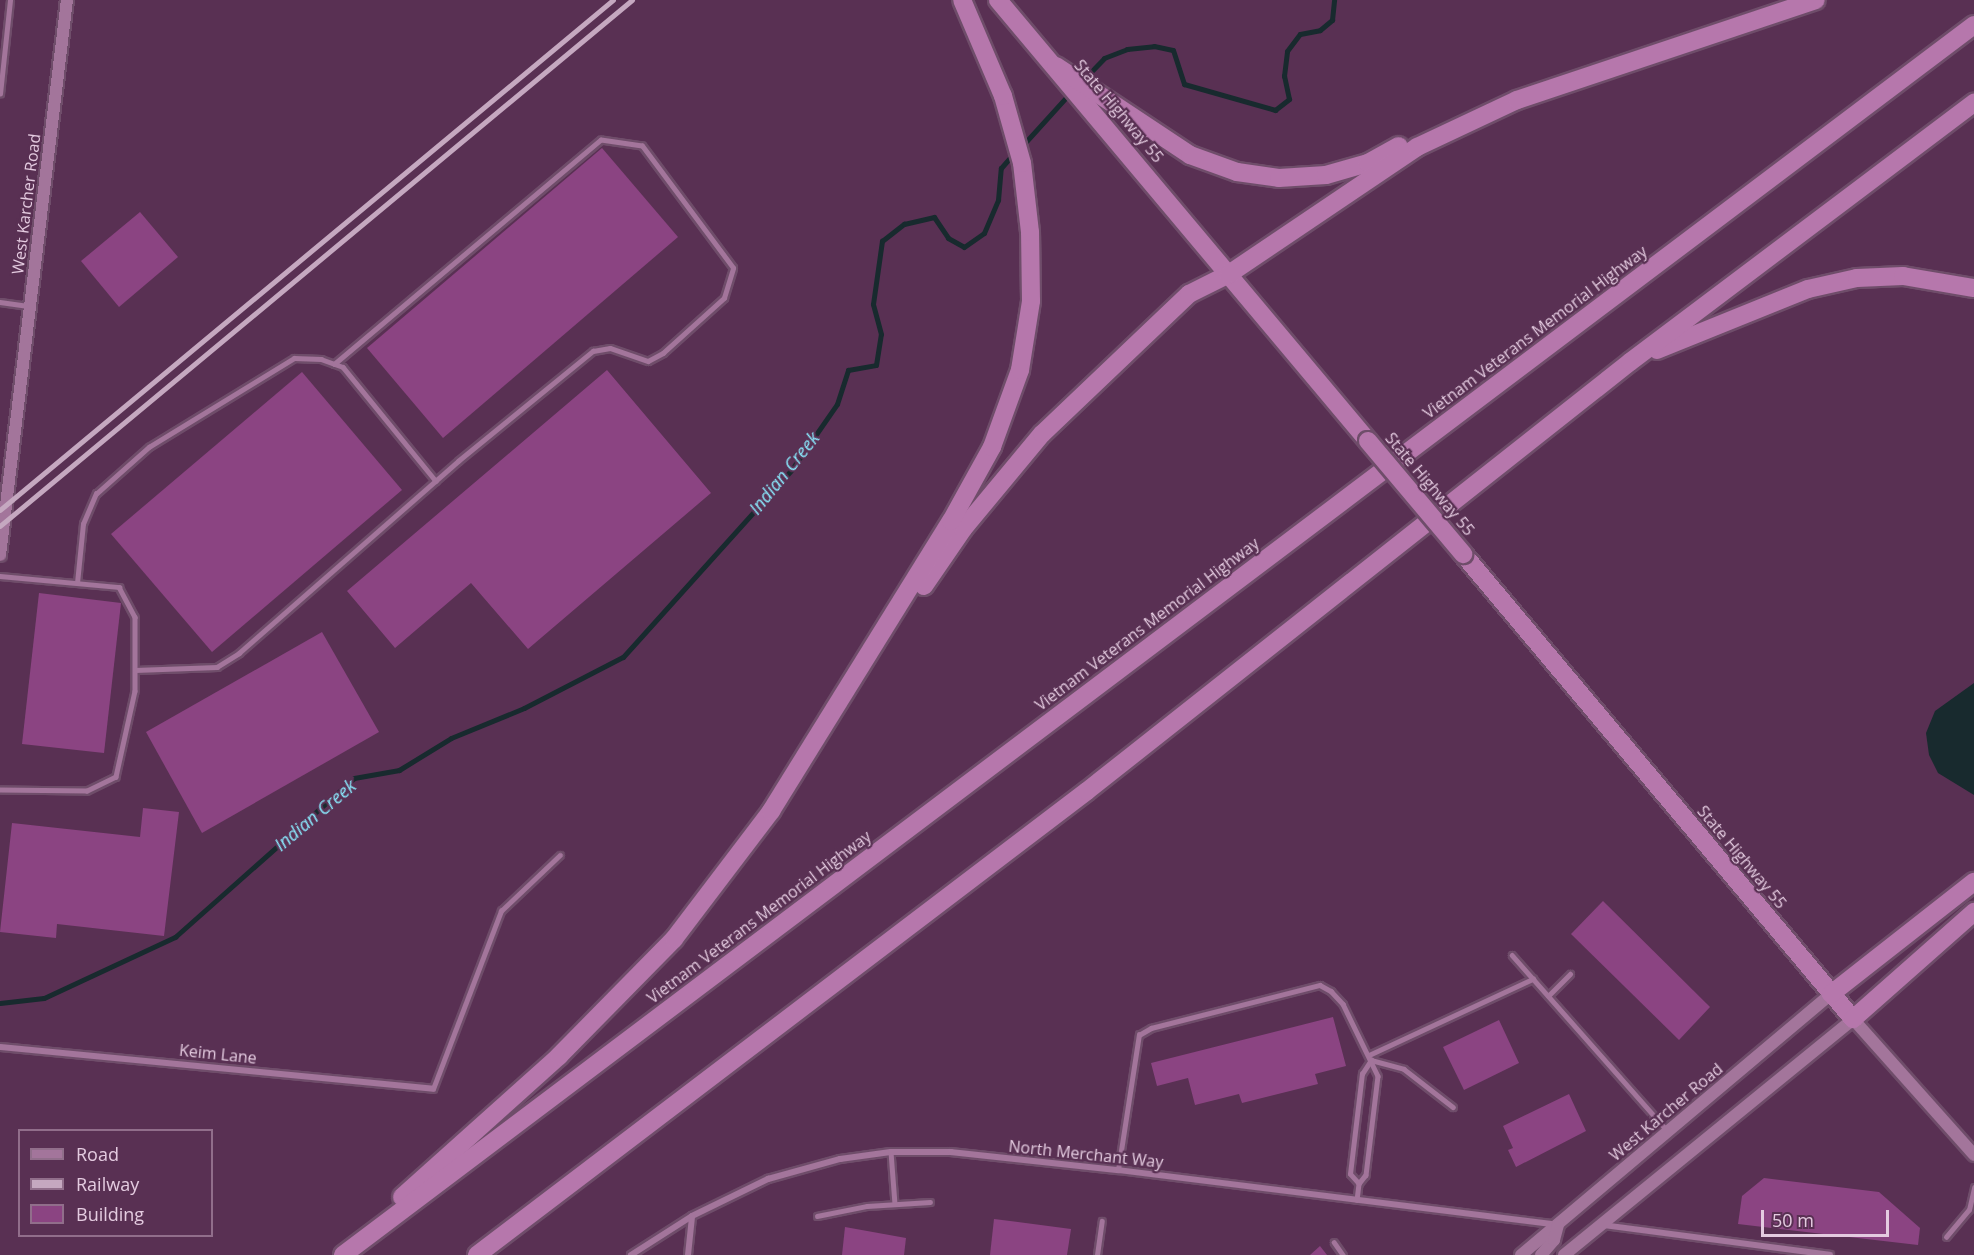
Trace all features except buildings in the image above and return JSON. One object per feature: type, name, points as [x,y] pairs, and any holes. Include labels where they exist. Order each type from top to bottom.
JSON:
[{"type":"highway","points":[[771,811],[951,521],[992,447],[1020,370],[1031,302],[1030,232],[1022,163],[1003,96],[962,0]]},
{"type":"highway","name":"State Highway 55","points":[[998,0],[1056,66],[1853,1019]]},
{"type":"highway","points":[[338,1255],[559,1056],[665,948],[771,811],[963,529],[1042,434],[1189,294],[1230,274],[1417,147],[1517,100],[1816,0]]},
{"type":"highway","name":"Vietnam Veterans Memorial Highway","points":[[343,1255],[1974,25]]},
{"type":"highway","points":[[1056,66],[1190,155],[1237,172],[1279,178],[1326,175],[1368,163],[1514,92],[1614,56],[1719,32]]},
{"type":"highway","points":[[477,1255],[1087,791],[1630,362],[1974,104]]},
{"type":"highway","points":[[1630,362],[1743,313],[1818,287],[1857,278],[1904,276],[1974,288]]},
{"type":"highway","points":[[1831,994],[1974,882]]},
{"type":"highway","points":[[1853,1019],[1974,912]]},
{"type":"main road","name":"West Karcher Road","points":[[0,555],[67,0]]},
{"type":"main road","name":"West Karcher Road","points":[[1521,1255],[1831,994]]},
{"type":"main road","points":[[1564,1255],[1853,1019],[1974,1155]]},
{"type":"main road","points":[[1541,1255],[1549,1248],[1558,1225]]},
{"type":"street","name":"Keim Lane","points":[[0,1047],[433,1089]]},
{"type":"street","name":"North Merchant Way","points":[[631,1255],[692,1215],[768,1179],[840,1159],[891,1152],[951,1152],[1118,1170],[1558,1225]]},
{"type":"street","points":[[688,1255],[692,1215]]},
{"type":"street","points":[[1599,1225],[1830,1255]]},
{"type":"lane","points":[[0,94],[10,0]]},
{"type":"lane","points":[[135,670],[218,667],[239,652],[436,481],[593,351],[610,348],[648,361],[663,353],[724,298],[733,268],[642,146],[601,140],[335,364]]},
{"type":"lane","points":[[0,302],[30,306]]},
{"type":"lane","points":[[77,583],[83,524],[96,494],[149,447],[294,358],[343,367],[436,481]]},
{"type":"lane","points":[[0,576],[119,587],[135,617],[135,691],[116,777],[87,791],[0,790]]},
{"type":"lane","points":[[433,1089],[501,912],[560,855]]},
{"type":"lane","points":[[1512,955],[1668,1132]]},
{"type":"lane","points":[[1548,996],[1570,974]]},
{"type":"lane","points":[[1359,1184],[1350,1174],[1362,1074],[1370,1057],[1533,979]]},
{"type":"lane","points":[[1118,1170],[1136,1042],[1144,1031],[1320,986],[1331,991],[1343,1004],[1378,1076],[1366,1175],[1359,1184],[1357,1200]]},
{"type":"lane","points":[[1370,1057],[1404,1069],[1453,1107]]},
{"type":"lane","points":[[891,1152],[895,1204]]},
{"type":"lane","points":[[1946,1237],[1969,1209],[1974,1188]]},
{"type":"lane","points":[[818,1216],[895,1204],[930,1202]]},
{"type":"lane","points":[[1096,1255],[1102,1221]]},
{"type":"lane","points":[[1334,1242],[1343,1255]]},
{"type":"shaded area","points":[[1974,683],[1974,795],[1938,773],[1929,755],[1926,733],[1935,711]]},
{"type":"waterway","name":"Indian Creek","points":[[1083,80],[1104,58],[1127,49],[1154,46],[1173,50],[1184,84],[1275,110],[1289,99],[1284,76],[1287,51],[1300,34],[1320,30],[1332,20],[1334,0]]},
{"type":"waterway","name":"Indian Creek","points":[[1022,146],[1070,93]]},
{"type":"waterway","name":"Indian Creek","points":[[0,1003],[44,998],[175,937],[354,778],[399,770],[451,738],[524,708],[623,657],[792,469],[837,404],[848,370],[876,365],[881,334],[873,304],[882,241],[904,224],[934,217],[948,238],[964,247],[984,233],[998,200],[1001,168],[1015,152]]},
{"type":"railway","points":[[0,510],[613,0]]},
{"type":"railway","points":[[0,526],[632,0]]}]
